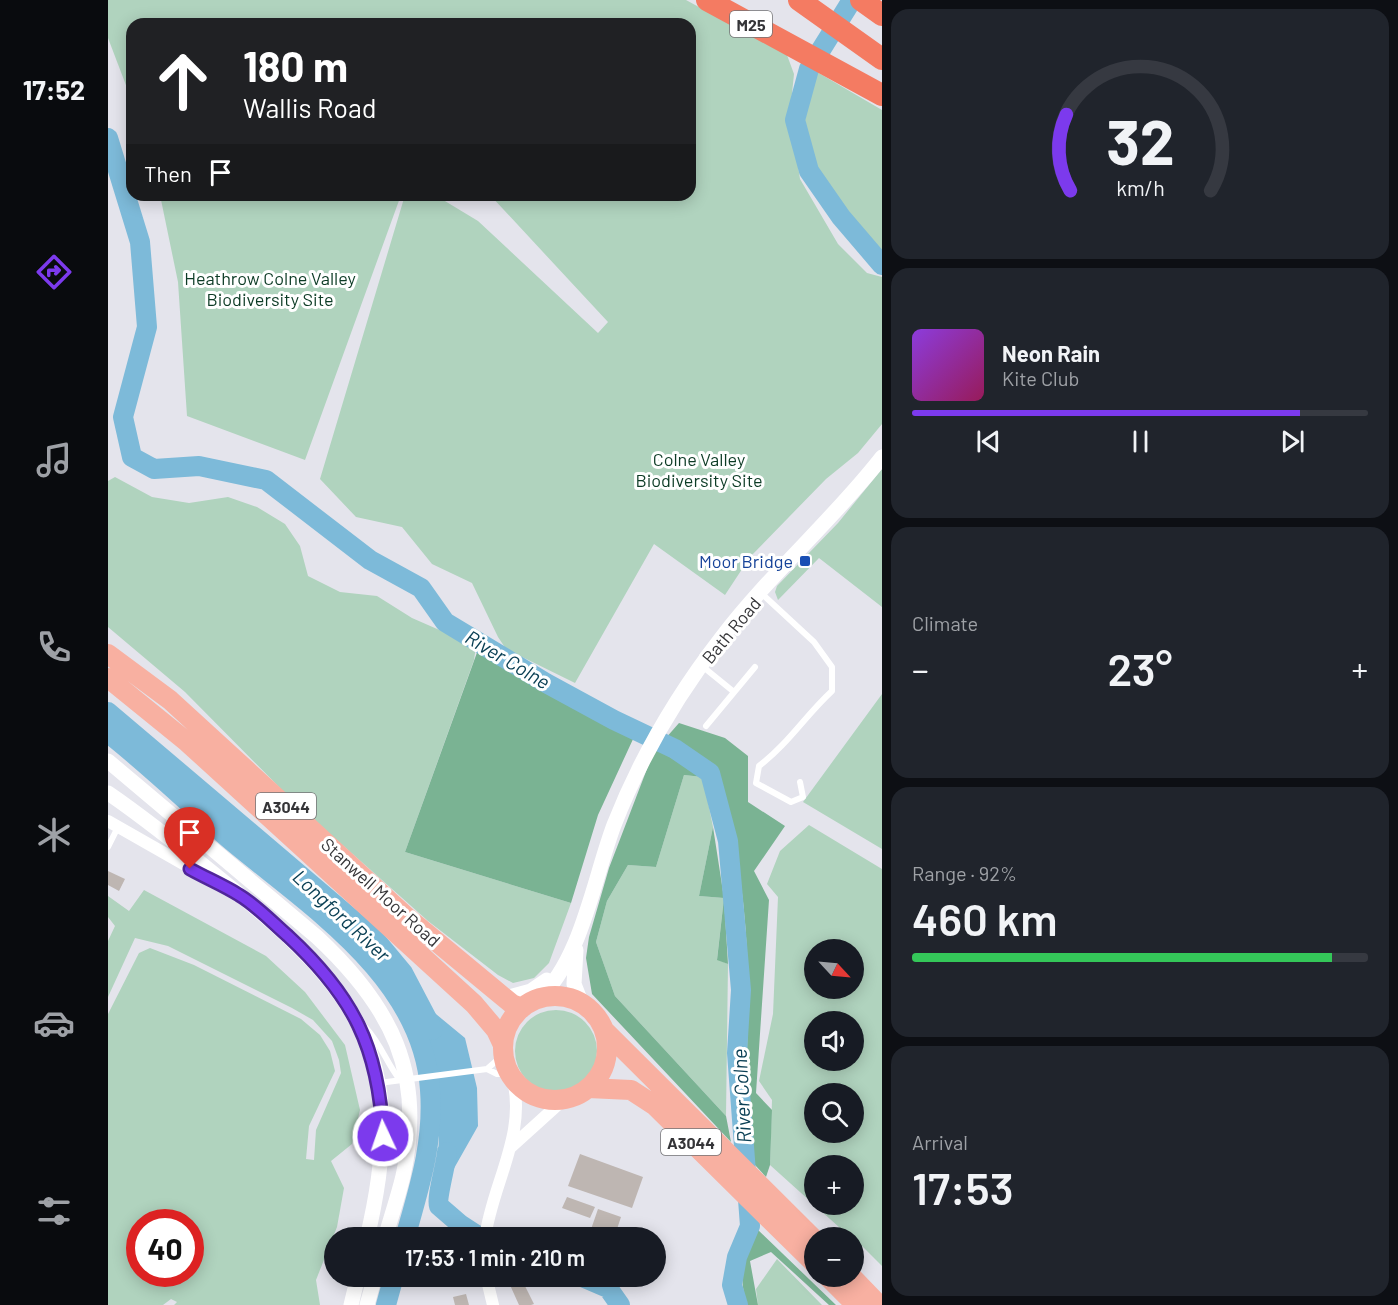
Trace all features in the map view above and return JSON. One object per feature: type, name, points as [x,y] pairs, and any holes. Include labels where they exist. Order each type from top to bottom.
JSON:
[{"type":"highway","name":"M25","points":[[707,0],[882,95]]},
{"type":"highway","points":[[808,6],[882,59]]},
{"type":"main road","name":"Stanwell Moor Road","points":[[108,654],[170,700],[408,918],[505,998],[531,1003]]},
{"type":"main road","name":"Stanwell Moor Road","points":[[108,678],[188,742],[474,1004],[496,1030],[503,1050]]},
{"type":"main road","points":[[555,996],[581,1002],[592,1011],[604,1030],[608,1058],[604,1069],[588,1088],[562,1101],[546,1100],[532,1095],[512,1076],[503,1050],[510,1023],[531,1003],[555,996]]},
{"type":"main road","name":"A3044","points":[[604,1030],[804,1229]]},
{"type":"main road","name":"A3044","points":[[588,1088],[610,1087],[631,1090],[654,1105],[804,1253]]},
{"type":"main road","points":[[838,1287],[856,1305]]},
{"type":"main road","points":[[862,1287],[879,1305]]},
{"type":"street","name":"Bath Road","points":[[576,938],[615,824],[649,745],[659,728],[723,635],[882,457]]},
{"type":"street","points":[[108,761],[345,963],[377,1003],[396,1042],[408,1079],[411,1118],[403,1176],[388,1227]]},
{"type":"street","points":[[108,793],[240,895],[313,960],[341,994],[355,1017],[371,1053],[379,1083],[383,1136],[382,1159],[369,1227]]},
{"type":"street","points":[[113,824],[207,879],[240,895]]},
{"type":"street","points":[[531,1003],[553,986],[568,959],[576,938]]},
{"type":"street","points":[[576,938],[574,984],[581,1002]]},
{"type":"street","points":[[505,998],[531,991],[568,959]]},
{"type":"street","points":[[488,1227],[510,1148],[517,1093],[512,1076]]},
{"type":"street","points":[[510,1148],[562,1101]]},
{"type":"street","points":[[351,1305],[355,1287]]},
{"type":"street","points":[[367,1305],[372,1287]]},
{"type":"street","points":[[489,1287],[493,1305]]},
{"type":"lane","points":[[761,593],[814,642],[832,667],[832,691],[783,748],[759,766],[756,783],[790,802],[803,797],[800,782]]},
{"type":"lane","points":[[702,665],[734,692]]},
{"type":"lane","points":[[706,726],[755,668]]},
{"type":"lane","points":[[108,847],[113,824]]},
{"type":"lane","points":[[355,1017],[377,1040],[389,1066],[408,1079]]},
{"type":"lane","points":[[486,1069],[503,1050]]},
{"type":"lane","points":[[379,1083],[486,1069],[497,1074],[512,1076]]},
{"type":"green space","name":"Colne Valley Biodiversity Site","points":[[108,0],[686,0],[787,55],[794,74],[790,113],[800,179],[838,244],[867,273],[882,277],[882,424],[858,453],[826,479],[750,557],[725,595],[654,544],[575,683],[506,649],[472,583],[432,564],[402,527],[356,517],[320,479],[403,201],[445,201],[478,221],[598,333],[608,322],[496,201],[696,201],[696,18],[126,18],[126,85],[108,38]]},
{"type":"green space","points":[[817,72],[882,110],[882,256],[850,223],[813,168],[803,117]]},
{"type":"green space","name":"Heathrow Colne Valley Biodiversity Site","points":[[161,201],[399,201],[305,460],[187,416],[178,282]]},
{"type":"green space","points":[[882,469],[882,607],[819,558],[778,600],[775,592],[777,586],[838,523]]},
{"type":"green space","points":[[115,477],[152,497],[189,503],[228,497],[257,507],[285,524],[300,546],[308,576],[340,592],[377,596],[412,618],[476,646],[474,660],[405,852],[571,903],[549,963],[534,978],[513,983],[498,975],[428,921],[293,801],[185,692],[108,627],[108,481]]},
{"type":"green space","points":[[479,647],[542,690],[634,737],[598,815],[571,903],[405,852]]},
{"type":"green space","points":[[882,694],[882,849],[803,802]]},
{"type":"green space","points":[[679,723],[725,738],[748,756],[748,802],[785,826],[754,871],[769,900],[756,1093],[772,1110],[770,1165],[766,1177],[744,1153],[748,977],[741,882],[733,835],[717,767],[665,739]]},
{"type":"green space","points":[[655,748],[703,777],[684,775],[656,867],[628,865],[607,901],[596,942],[615,996],[726,1116],[731,1142],[592,994],[586,958],[589,937],[609,868]]},
{"type":"green space","points":[[684,775],[703,777],[713,827],[699,896],[724,898],[717,959],[728,964],[726,1116],[615,996],[596,942],[607,901],[628,865],[656,867]]},
{"type":"green space","points":[[809,825],[882,869],[882,1266],[864,1248],[864,1227],[839,1227],[826,1215],[864,1215],[864,1155],[804,1155],[804,1196],[770,1165],[772,1100],[759,1081],[773,1014],[778,897],[767,884],[780,851]]},
{"type":"green space","points":[[713,827],[724,898],[699,896]]},
{"type":"green space","points":[[144,890],[266,956],[305,992],[345,1045],[360,1110],[352,1144],[331,1161],[344,1188],[337,1227],[324,1227],[324,1260],[316,1280],[320,1305],[174,1305],[177,1302],[171,1299],[163,1305],[108,1305],[108,1014],[139,953],[150,948],[194,965],[301,1019],[320,1035],[330,1051],[335,1071],[309,1126],[306,1159],[314,1160],[316,1130],[341,1073],[332,1041],[313,1020],[168,946],[135,938],[108,997],[108,941],[115,926],[108,917],[108,896],[129,911]]},
{"type":"green space","points":[[724,898],[728,964],[717,960]]},
{"type":"green space","points":[[548,1010],[564,1010],[579,1017],[590,1028],[597,1043],[594,1067],[585,1080],[564,1092],[548,1092],[533,1085],[522,1074],[515,1059],[515,1043],[522,1028],[533,1017]]},
{"type":"green space","points":[[755,1227],[804,1274],[804,1282],[771,1252],[750,1261],[758,1305],[747,1305],[742,1275],[747,1246]]},
{"type":"green space","points":[[777,1259],[822,1305],[758,1305],[756,1289]]},
{"type":"green space","points":[[809,1287],[817,1287],[836,1305],[829,1305]]},
{"type":"water","points":[[425,1005],[465,1038],[477,1088],[478,1126],[448,1179],[437,1176],[439,1137],[435,1067],[415,1010]]},
{"type":"building","points":[[108,871],[125,879],[119,891],[108,885]]},
{"type":"building","points":[[580,1154],[643,1177],[632,1208],[568,1186]]},
{"type":"building","points":[[567,1197],[595,1207],[590,1218],[562,1208]]},
{"type":"building","points":[[598,1209],[621,1217],[618,1227],[592,1227]]},
{"type":"building","points":[[511,1287],[526,1287],[534,1304],[519,1305]]},
{"type":"building","points":[[466,1294],[469,1305],[455,1305],[453,1297]]},
{"type":"waterway","points":[[852,0],[809,69],[795,120],[809,171],[841,217],[882,265]]},
{"type":"waterway","name":"River Colne","points":[[108,138],[126,196]]},
{"type":"waterway","name":"River Colne","points":[[127,201],[140,242],[147,327],[123,417],[132,457],[154,469],[199,466],[266,480],[370,560],[421,588],[445,622],[546,683],[614,720],[675,749],[710,773],[728,841],[741,990],[737,1053],[750,1226],[737,1257],[732,1285],[738,1305]]},
{"type":"waterway","name":"Longford River","points":[[108,712],[373,937],[403,973],[433,1030]]},
{"type":"waterway","points":[[108,733],[356,946],[384,978],[406,1012],[423,1049],[431,1110],[428,1147],[408,1227]]},
{"type":"waterway","name":"Longford River","points":[[447,1152],[438,1202],[439,1206],[464,1227]]},
{"type":"waterway","points":[[386,1305],[391,1287]]},
{"type":"waterway","name":"Longford River","points":[[606,1287],[620,1305]]},
{"type":"place","name":"Moor Bridge","points":[[805,561]]},
{"type":"route","points":[[190,869],[240,895],[313,960],[336,986],[355,1017],[376,1066],[382,1106],[383,1136]]}]
